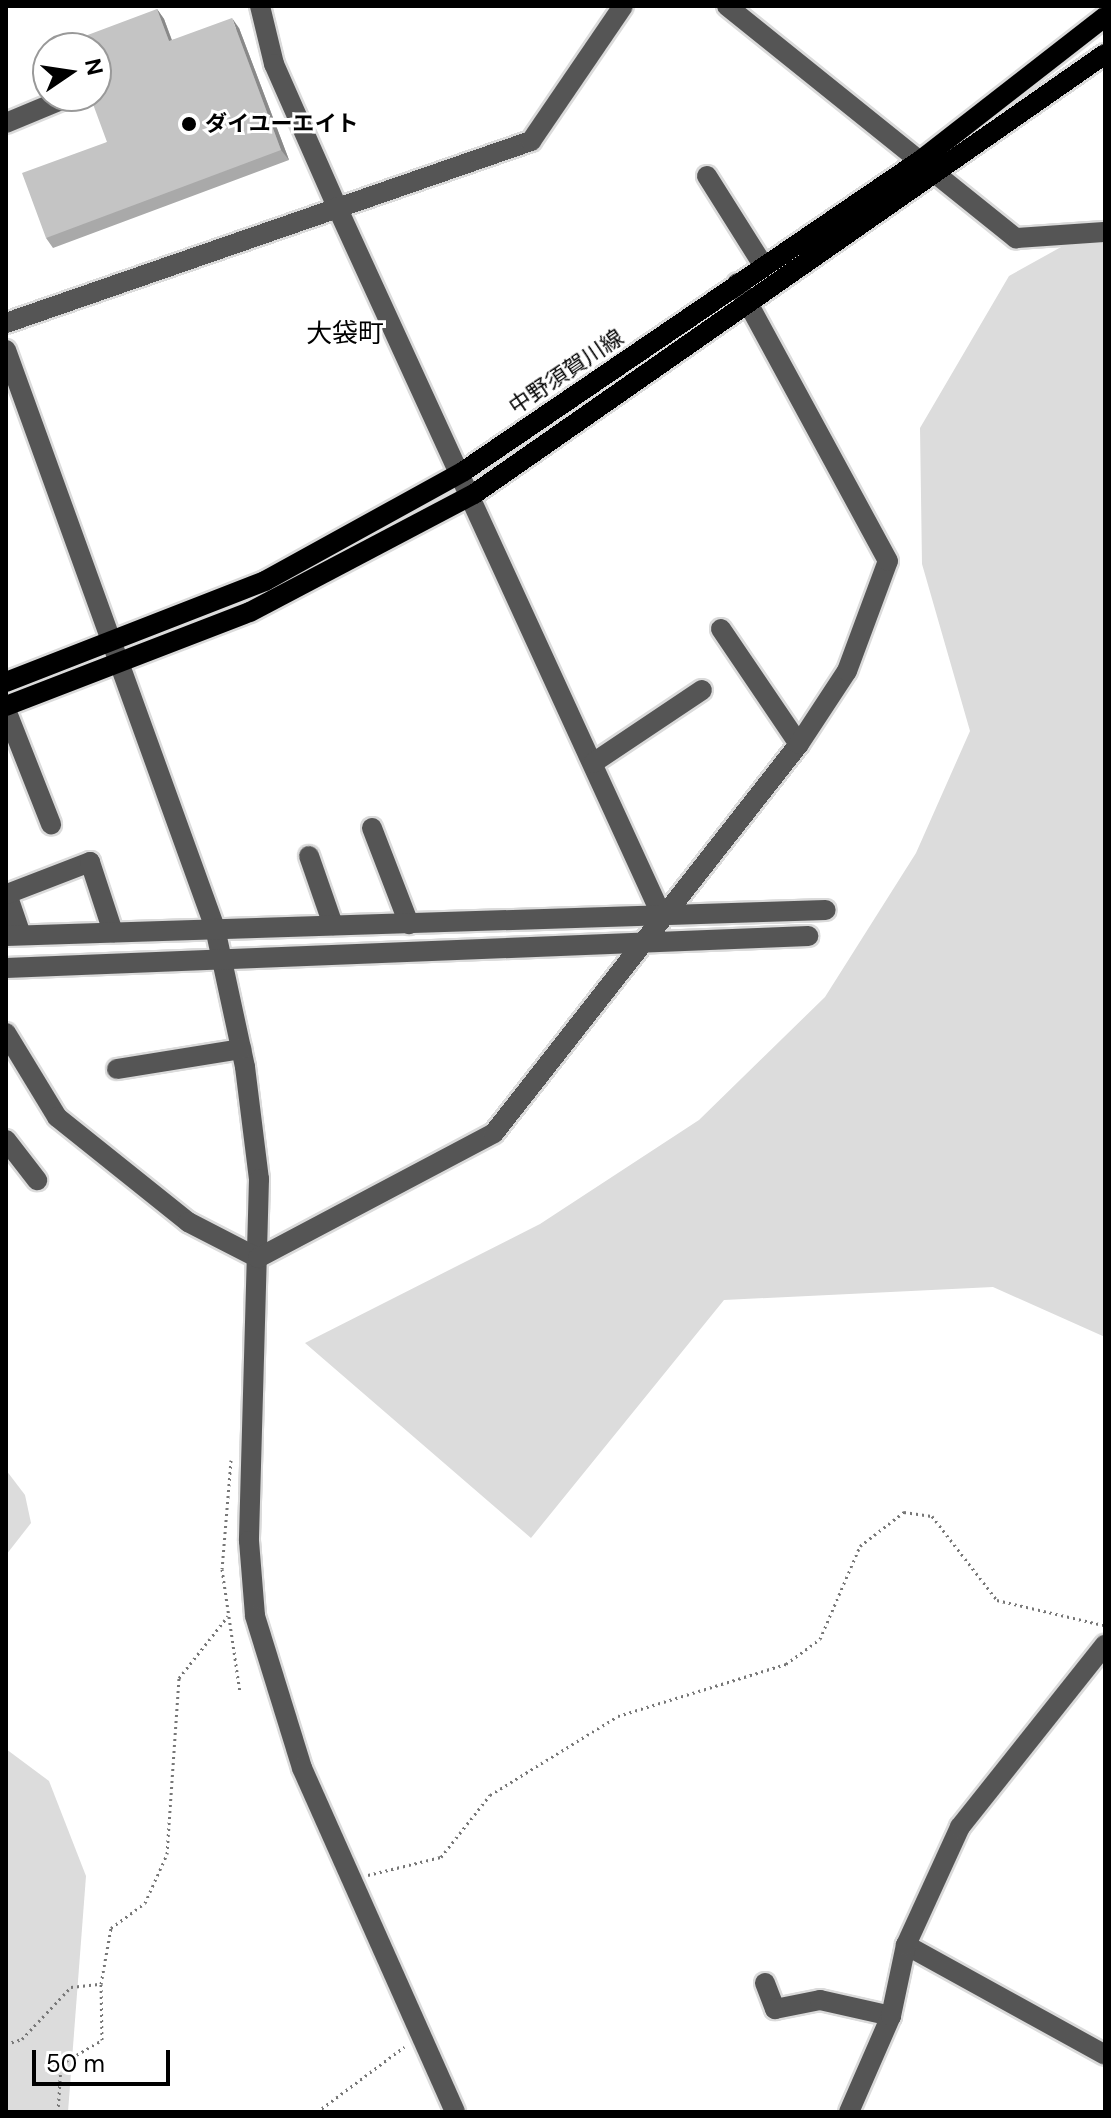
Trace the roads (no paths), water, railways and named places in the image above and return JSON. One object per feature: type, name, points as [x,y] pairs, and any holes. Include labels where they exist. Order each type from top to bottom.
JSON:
[{"type":"main road","name":"中野須賀川線","points":[[6,682],[114,644],[265,581],[464,471],[921,160],[1105,17]]},
{"type":"main road","points":[[6,708],[122,664],[336,573],[474,494],[939,175],[1105,54]]},
{"type":"street","points":[[260,6],[274,64],[337,207],[464,471],[661,914]]},
{"type":"street","points":[[6,323],[531,141],[623,6]]},
{"type":"street","points":[[727,6],[1016,238],[1105,232]]},
{"type":"street","points":[[6,123],[32,112]]},
{"type":"street","points":[[707,176],[763,265]]},
{"type":"street","points":[[258,1258],[494,1133],[661,914],[799,744],[847,671],[888,561],[737,283]]},
{"type":"street","points":[[6,350],[215,928],[241,1049],[259,1179],[249,1541],[255,1616],[281,1712],[349,1880],[455,2112]]},
{"type":"street","points":[[721,629],[799,744]]},
{"type":"street","points":[[593,763],[702,690]]},
{"type":"street","points":[[6,708],[51,824]]},
{"type":"street","points":[[372,828],[409,924]]},
{"type":"street","points":[[309,856],[333,925]]},
{"type":"street","points":[[113,932],[90,862],[7,894],[14,936],[826,910]]},
{"type":"street","points":[[6,968],[808,936]]},
{"type":"street","points":[[6,1033],[57,1117],[188,1222],[258,1258]]},
{"type":"street","points":[[117,1069],[241,1049]]},
{"type":"street","points":[[6,1140],[37,1180]]},
{"type":"street","points":[[849,2112],[891,2016],[906,1945],[960,1827],[1105,1645]]},
{"type":"street","points":[[906,1945],[1105,2055]]},
{"type":"street","points":[[765,1983],[775,2009],[820,2000],[891,2016]]},
{"type":"place","name":"ダイユーエイト","points":[[189,124]]},
{"type":"district","name":"大袋町","points":[[345,334]]}]
